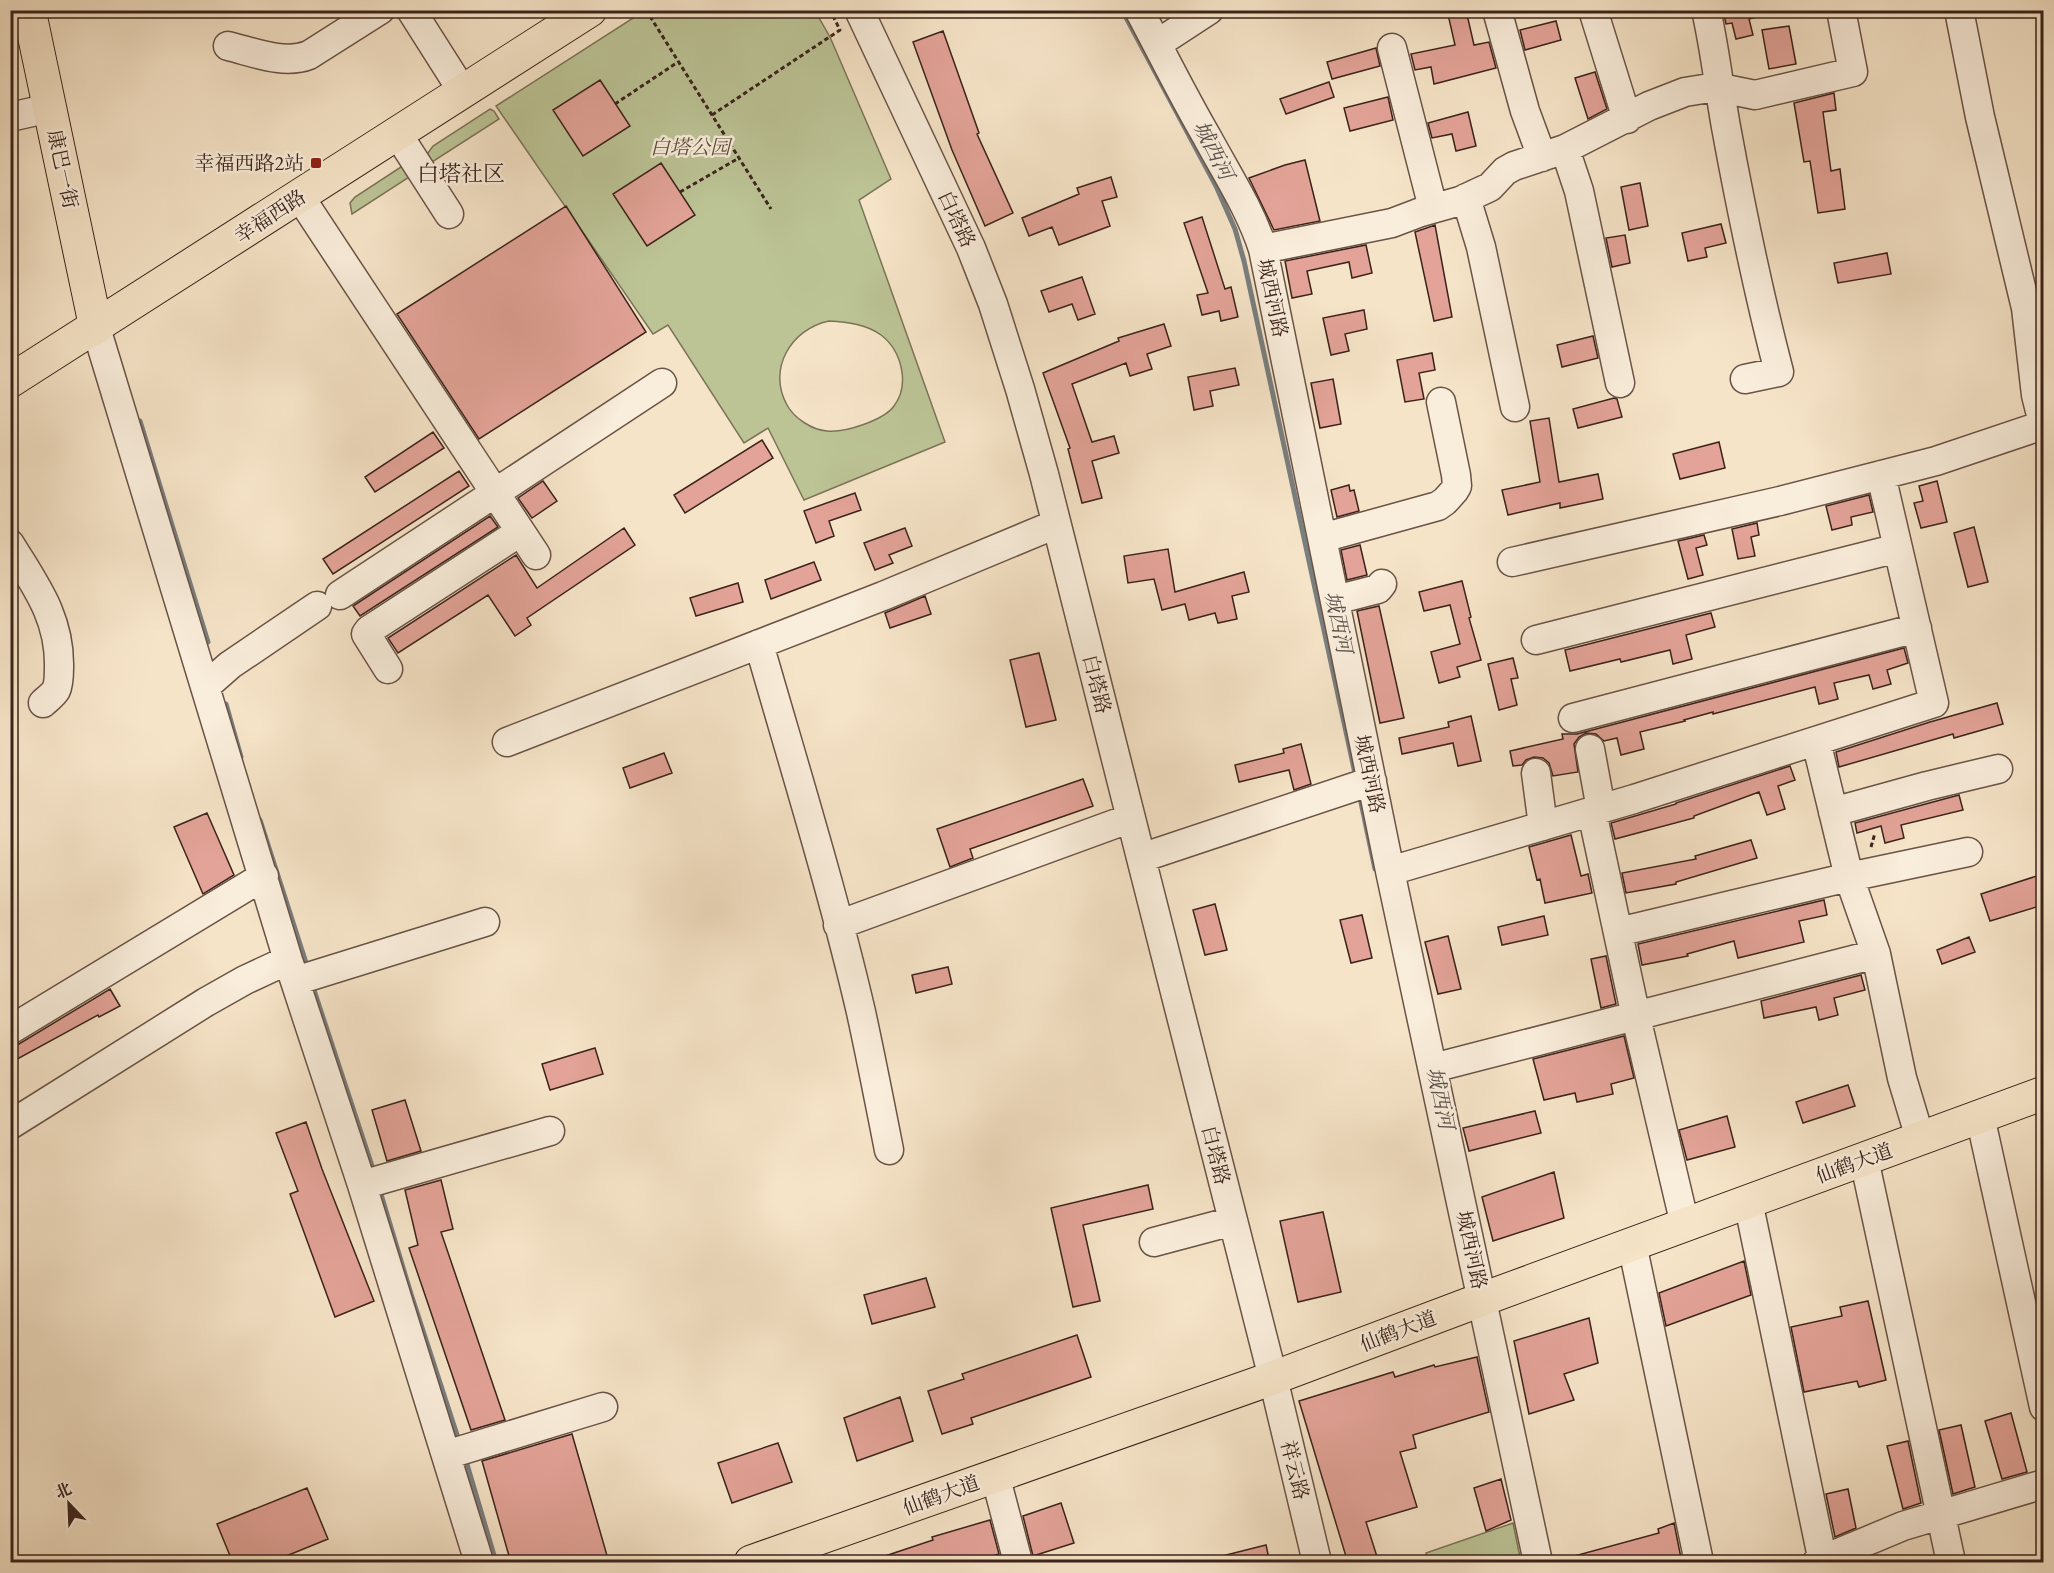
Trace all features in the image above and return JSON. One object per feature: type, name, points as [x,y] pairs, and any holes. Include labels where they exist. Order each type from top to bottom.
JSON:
[{"type":"main road","name":"康巴一街","points":[[29,10],[96,328]]},
{"type":"main road","name":"幸福西路","points":[[10,381],[591,10]]},
{"type":"main road","name":"仙鹤大道","points":[[751,1563],[1273,1378],[2043,1093]]},
{"type":"street","points":[[228,46],[287,59],[298,59],[309,55],[380,10]]},
{"type":"street","points":[[411,10],[463,92]]},
{"type":"street","name":"白塔路","points":[[859,10],[971,248],[993,304],[1020,389],[1273,1378]]},
{"type":"street","name":"城西河路","points":[[1139,10],[1240,195],[1263,249],[1335,600],[1360,785],[1390,871],[1538,1563]]},
{"type":"street","points":[[1157,44],[1209,10]]},
{"type":"street","points":[[1497,10],[1526,111],[1579,191],[1620,383]]},
{"type":"street","points":[[1593,10],[1627,119]]},
{"type":"street","points":[[1706,10],[1744,224],[1779,372],[1745,379]]},
{"type":"street","points":[[1263,249],[1392,223],[1466,198],[1490,186],[1505,171],[1514,166],[1554,153],[1627,119],[1649,106],[1685,92],[1705,87],[1721,87],[1755,94],[1853,72],[1841,10]]},
{"type":"street","points":[[1512,562],[1780,501],[1936,461],[2043,426],[2036,395],[2026,308],[1980,117],[1959,10]]},
{"type":"street","points":[[1392,48],[1433,208]]},
{"type":"street","points":[[10,117],[50,108]]},
{"type":"street","points":[[398,133],[449,214]]},
{"type":"street","points":[[300,197],[536,555]]},
{"type":"street","points":[[1466,198],[1481,247],[1515,407]]},
{"type":"street","points":[[96,328],[205,687],[255,881],[362,1185],[479,1563]]},
{"type":"street","points":[[205,687],[230,665],[662,383]]},
{"type":"street","points":[[1322,538],[1430,509],[1450,496],[1457,486],[1456,475],[1441,402]]},
{"type":"street","points":[[1390,871],[1596,810],[1934,703],[1881,475]]},
{"type":"street","points":[[507,741],[883,596],[1056,524]]},
{"type":"street","points":[[388,669],[366,634],[369,630],[520,532]]},
{"type":"street","points":[[10,544],[44,600],[57,636],[59,675],[56,691],[43,703]]},
{"type":"street","points":[[1536,640],[1898,549]]},
{"type":"street","points":[[1335,600],[1378,589],[1382,584]]},
{"type":"street","points":[[1573,718],[1917,628]]},
{"type":"street","points":[[759,644],[816,838],[861,1012],[889,1150]]},
{"type":"street","points":[[1816,741],[1849,877],[1876,954],[1902,1078],[1920,1138]]},
{"type":"street","points":[[1590,749],[1596,810],[1618,932],[1685,1225]]},
{"type":"street","points":[[1833,812],[1998,769]]},
{"type":"street","points":[[1536,773],[1543,826]]},
{"type":"street","points":[[1141,858],[1360,785]]},
{"type":"street","points":[[838,925],[1131,818]]},
{"type":"street","points":[[1618,932],[1849,877],[1968,852]]},
{"type":"street","points":[[10,1030],[255,881]]},
{"type":"street","points":[[10,1125],[206,1002],[285,967],[485,922]]},
{"type":"street","points":[[1432,1068],[1876,954]]},
{"type":"street","points":[[1980,1116],[2043,1407]]},
{"type":"street","points":[[362,1185],[550,1131]]},
{"type":"street","points":[[1864,1159],[1951,1563]]},
{"type":"street","points":[[1748,1202],[1821,1562],[1903,1526],[2043,1484]]},
{"type":"street","points":[[1154,1242],[1233,1221]]},
{"type":"street","points":[[1632,1244],[1699,1563]]},
{"type":"street","name":"祥云路","points":[[1273,1378],[1317,1563]]},
{"type":"street","points":[[446,1455],[603,1407]]},
{"type":"street","points":[[995,1475],[1018,1563]]},
{"type":"path","points":[[646,10],[771,209]]},
{"type":"path","points":[[712,115],[840,30],[830,10]]},
{"type":"path","points":[[615,104],[678,62]]},
{"type":"path","points":[[680,192],[739,158]]},
{"type":"green space","name":"白塔公园","points":[[644,11],[815,11],[830,37],[891,179],[859,200],[945,442],[804,500],[768,428],[744,443],[668,325],[653,334],[496,106]],"holes":[[[829,321],[856,324],[881,335],[899,359],[902,379],[899,398],[889,411],[873,421],[835,431],[821,430],[799,419],[787,405],[780,378],[781,365],[786,352],[794,342],[815,325]]]},
{"type":"green space","points":[[490,109],[499,119],[429,164],[428,153],[433,146]]},
{"type":"green space","points":[[404,165],[414,174],[352,214],[350,203],[355,197]]},
{"type":"green space","points":[[1513,1523],[1521,1562],[1428,1562],[1426,1553]]},
{"type":"building","points":[[1447,10],[1466,10],[1474,45],[1489,42],[1496,68],[1434,84],[1431,67],[1415,70],[1411,54],[1455,45]]},
{"type":"building","points":[[1723,10],[1757,10],[1758,17],[1749,19],[1753,35],[1736,39],[1732,23],[1726,24]]},
{"type":"building","points":[[1556,21],[1561,40],[1525,50],[1520,30]]},
{"type":"building","points":[[1789,26],[1796,64],[1769,69],[1762,30]]},
{"type":"building","points":[[943,31],[979,133],[977,134],[1013,213],[985,226],[952,150],[913,42]]},
{"type":"building","points":[[1376,48],[1380,66],[1332,79],[1327,62]]},
{"type":"building","points":[[1595,72],[1607,109],[1588,119],[1575,78]]},
{"type":"building","points":[[600,80],[630,126],[583,156],[553,110]]},
{"type":"building","points":[[1329,82],[1334,97],[1286,114],[1280,99]]},
{"type":"building","points":[[1834,93],[1836,110],[1823,112],[1831,171],[1840,169],[1845,209],[1818,213],[1810,161],[1804,162],[1794,103]]},
{"type":"building","points":[[1388,97],[1393,120],[1350,131],[1344,108]]},
{"type":"building","points":[[1468,112],[1476,146],[1456,151],[1452,134],[1432,138],[1428,123]]},
{"type":"building","points":[[1305,160],[1320,221],[1274,230],[1249,178]]},
{"type":"building","points":[[661,163],[695,215],[647,246],[613,194]]},
{"type":"building","points":[[1111,177],[1117,197],[1102,201],[1110,226],[1059,245],[1052,227],[1029,236],[1022,218],[1079,194],[1077,188]]},
{"type":"building","points":[[1640,183],[1648,226],[1629,230],[1621,187]]},
{"type":"building","points":[[566,206],[646,332],[479,439],[397,314]]},
{"type":"building","points":[[1202,217],[1225,289],[1231,287],[1238,317],[1221,321],[1219,311],[1202,315],[1197,295],[1208,293],[1184,223]]},
{"type":"building","points":[[1721,224],[1726,243],[1705,248],[1707,257],[1688,261],[1682,233]]},
{"type":"building","points":[[1435,225],[1452,317],[1434,321],[1415,232]]},
{"type":"building","points":[[1625,235],[1630,263],[1612,267],[1606,238]]},
{"type":"building","points":[[1366,245],[1372,273],[1352,278],[1349,262],[1307,271],[1312,294],[1292,298],[1285,261]]},
{"type":"building","points":[[1887,253],[1891,274],[1838,283],[1834,263]]},
{"type":"building","points":[[1082,277],[1095,314],[1078,320],[1072,304],[1049,312],[1041,291]]},
{"type":"building","points":[[1364,310],[1367,329],[1345,334],[1349,351],[1331,355],[1323,318]]},
{"type":"building","points":[[1164,324],[1171,346],[1147,354],[1152,369],[1130,376],[1126,363],[1072,384],[1092,442],[1114,436],[1119,453],[1092,461],[1102,498],[1082,503],[1068,449],[1070,448],[1043,373],[1119,341],[1118,338]]},
{"type":"building","points":[[1593,336],[1598,358],[1562,367],[1557,345]]},
{"type":"building","points":[[1432,353],[1435,370],[1419,373],[1424,399],[1405,402],[1397,360]]},
{"type":"building","points":[[1235,368],[1239,385],[1210,391],[1213,406],[1194,410],[1188,377]]},
{"type":"building","points":[[1333,379],[1341,424],[1320,428],[1311,383]]},
{"type":"building","points":[[1617,399],[1622,417],[1578,428],[1573,409]]},
{"type":"building","points":[[1549,418],[1559,482],[1598,474],[1603,499],[1560,508],[1560,503],[1508,515],[1502,490],[1540,482],[1530,421]]},
{"type":"building","points":[[433,432],[444,448],[375,492],[365,477]]},
{"type":"building","points":[[762,440],[773,458],[685,513],[674,495]]},
{"type":"building","points":[[1719,442],[1725,468],[1680,479],[1673,454]]},
{"type":"building","points":[[459,471],[469,486],[333,574],[323,559]]},
{"type":"building","points":[[543,481],[557,501],[532,518],[518,498]]},
{"type":"building","points":[[1937,481],[1947,522],[1921,528],[1914,503],[1923,501],[1919,486]]},
{"type":"building","points":[[1349,485],[1350,491],[1354,490],[1359,511],[1337,517],[1331,490]]},
{"type":"building","points":[[855,493],[861,510],[829,521],[834,536],[816,543],[804,511]]},
{"type":"building","points":[[1869,495],[1873,512],[1851,517],[1852,525],[1832,530],[1826,506]]},
{"type":"building","points":[[490,516],[498,527],[360,616],[353,606]]},
{"type":"building","points":[[1757,523],[1759,535],[1751,537],[1755,556],[1738,559],[1732,529]]},
{"type":"building","points":[[1974,527],[1988,582],[1968,587],[1954,533]]},
{"type":"building","points":[[624,528],[635,545],[527,618],[531,625],[515,636],[488,595],[398,653],[388,638],[516,555],[537,588]]},
{"type":"building","points":[[905,528],[912,546],[889,555],[893,563],[875,570],[864,543]]},
{"type":"building","points":[[1704,535],[1707,545],[1696,548],[1703,575],[1688,579],[1678,541]]},
{"type":"building","points":[[1360,545],[1367,575],[1347,580],[1341,550]]},
{"type":"building","points":[[1168,549],[1175,592],[1244,572],[1249,592],[1232,596],[1237,619],[1218,623],[1215,613],[1189,620],[1185,604],[1162,610],[1154,579],[1128,583],[1124,556]]},
{"type":"building","points":[[814,562],[821,580],[771,599],[765,580]]},
{"type":"building","points":[[1462,581],[1471,617],[1469,618],[1481,660],[1457,667],[1460,677],[1439,683],[1431,652],[1460,644],[1450,605],[1424,611],[1419,592]]},
{"type":"building","points":[[738,583],[743,602],[696,616],[690,598]]},
{"type":"building","points":[[925,596],[931,614],[890,628],[885,613]]},
{"type":"building","points":[[1379,606],[1404,718],[1380,723],[1357,611]]},
{"type":"building","points":[[1711,613],[1715,627],[1686,635],[1692,659],[1673,664],[1670,650],[1570,671],[1565,650]]},
{"type":"building","points":[[1904,648],[1908,663],[1887,670],[1891,684],[1873,689],[1869,675],[1834,683],[1838,699],[1819,704],[1815,687],[1713,714],[1713,712],[1640,732],[1644,749],[1621,755],[1617,738],[1604,741],[1596,734],[1586,733],[1574,744],[1578,772],[1553,776],[1549,763],[1543,758],[1534,757],[1526,760],[1522,765],[1513,766],[1510,751],[1563,739],[1562,734],[1577,734]]},
{"type":"building","points":[[1039,653],[1056,720],[1026,727],[1010,660]]},
{"type":"building","points":[[1513,658],[1518,678],[1511,679],[1517,705],[1499,710],[1488,664]]},
{"type":"building","points":[[1997,703],[2003,724],[1954,738],[1953,734],[1839,767],[1836,752]]},
{"type":"building","points":[[1471,716],[1481,761],[1458,766],[1453,743],[1402,754],[1399,738],[1449,727],[1448,722]]},
{"type":"building","points":[[1301,744],[1311,784],[1294,790],[1289,770],[1239,782],[1235,765],[1284,753],[1283,749]]},
{"type":"building","points":[[664,753],[672,773],[630,788],[623,768]]},
{"type":"building","points":[[1790,766],[1795,780],[1778,786],[1785,809],[1767,815],[1759,792],[1694,816],[1694,818],[1615,839],[1611,823]]},
{"type":"building","points":[[1083,779],[1093,806],[970,849],[973,858],[950,867],[937,829]]},
{"type":"building","points":[[1959,795],[1963,810],[1901,825],[1904,838],[1885,843],[1881,826],[1857,833],[1855,823]]},
{"type":"building","points":[[207,813],[234,875],[203,894],[174,827]]},
{"type":"building","points":[[1571,835],[1581,876],[1588,874],[1592,893],[1545,903],[1529,847]]},
{"type":"building","points":[[1751,840],[1757,858],[1676,882],[1676,884],[1626,893],[1622,873],[1696,859],[1695,856]]},
{"type":"building","points":[[2043,874],[2043,905],[1990,921],[1981,894]]},
{"type":"building","points":[[1824,900],[1827,915],[1799,921],[1804,942],[1738,958],[1734,941],[1687,954],[1688,956],[1642,965],[1638,944]]},
{"type":"building","points":[[1215,904],[1227,950],[1205,955],[1193,910]]},
{"type":"building","points":[[1362,915],[1372,958],[1351,963],[1340,920]]},
{"type":"building","points":[[1544,916],[1548,935],[1502,945],[1498,927]]},
{"type":"building","points":[[1448,936],[1461,989],[1438,994],[1425,942]]},
{"type":"building","points":[[1969,937],[1975,952],[1942,964],[1937,950]]},
{"type":"building","points":[[1606,956],[1616,1004],[1601,1008],[1591,959]]},
{"type":"building","points":[[948,967],[952,984],[916,993],[912,975]]},
{"type":"building","points":[[1861,975],[1865,990],[1834,998],[1838,1015],[1819,1020],[1816,1007],[1764,1018],[1761,1001]]},
{"type":"building","points":[[110,989],[120,1006],[99,1017],[98,1015],[10,1063],[10,1047],[19,1044]]},
{"type":"building","points":[[1624,1036],[1634,1078],[1611,1084],[1613,1094],[1577,1102],[1575,1093],[1544,1100],[1533,1059]]},
{"type":"building","points":[[595,1048],[603,1074],[550,1090],[542,1064]]},
{"type":"building","points":[[1848,1085],[1855,1106],[1803,1123],[1796,1102]]},
{"type":"building","points":[[405,1100],[421,1151],[387,1161],[372,1110]]},
{"type":"building","points":[[1535,1111],[1541,1133],[1469,1151],[1463,1128]]},
{"type":"building","points":[[1727,1116],[1735,1147],[1687,1160],[1679,1130]]},
{"type":"building","points":[[306,1122],[374,1301],[335,1317],[290,1194],[298,1191],[276,1133]]},
{"type":"building","points":[[1554,1172],[1564,1218],[1493,1241],[1482,1197]]},
{"type":"building","points":[[441,1180],[453,1229],[441,1232],[505,1420],[471,1430],[409,1248],[418,1245],[405,1190]]},
{"type":"building","points":[[1148,1185],[1153,1209],[1083,1225],[1100,1301],[1073,1307],[1051,1208]]},
{"type":"building","points":[[1323,1212],[1341,1292],[1298,1302],[1280,1221]]},
{"type":"building","points":[[1744,1261],[1751,1295],[1666,1326],[1659,1293]]},
{"type":"building","points":[[926,1278],[935,1307],[872,1324],[864,1295]]},
{"type":"building","points":[[1868,1301],[1886,1380],[1859,1387],[1857,1381],[1804,1392],[1791,1327],[1842,1316],[1840,1307]]},
{"type":"building","points":[[1589,1318],[1598,1363],[1564,1374],[1574,1400],[1529,1414],[1514,1341]]},
{"type":"building","points":[[1077,1335],[1091,1377],[971,1418],[973,1424],[942,1434],[928,1391],[964,1379],[962,1374]]},
{"type":"building","points":[[1477,1357],[1489,1412],[1413,1435],[1416,1448],[1400,1452],[1417,1507],[1366,1522],[1379,1563],[1348,1563],[1299,1401],[1393,1372],[1395,1377],[1434,1365],[1435,1367]]},
{"type":"building","points":[[900,1397],[913,1441],[857,1461],[844,1418]]},
{"type":"building","points":[[2011,1413],[2027,1472],[2002,1479],[1985,1421]]},
{"type":"building","points":[[1961,1425],[1975,1487],[1953,1494],[1939,1430]]},
{"type":"building","points":[[572,1434],[608,1559],[597,1563],[511,1563],[482,1461]]},
{"type":"building","points":[[1908,1441],[1921,1503],[1903,1509],[1887,1446]]},
{"type":"building","points":[[778,1443],[792,1482],[732,1503],[718,1463]]},
{"type":"building","points":[[1501,1479],[1511,1520],[1486,1531],[1474,1488]]},
{"type":"building","points":[[307,1488],[328,1539],[269,1563],[233,1563],[217,1524]]},
{"type":"building","points":[[1848,1489],[1856,1528],[1835,1537],[1826,1494]]},
{"type":"building","points":[[1061,1503],[1074,1543],[1033,1556],[1023,1516]]},
{"type":"building","points":[[990,1520],[999,1554],[971,1563],[874,1563],[873,1560],[933,1540],[932,1537]]},
{"type":"building","points":[[1674,1523],[1682,1563],[1568,1563],[1567,1558],[1659,1533],[1658,1529]]},
{"type":"building","points":[[1266,1545],[1270,1563],[1219,1563],[1218,1557]]},
{"type":"waterway","name":"城西河","points":[[1122,10],[1216,186],[1235,229],[1244,261],[1356,778]]},
{"type":"waterway","points":[[140,421],[208,642]]},
{"type":"waterway","points":[[226,704],[241,757]]},
{"type":"waterway","name":"城西河","points":[[1359,793],[1375,869]]},
{"type":"waterway","points":[[260,820],[308,969]]},
{"type":"waterway","points":[[312,984],[374,1172]]},
{"type":"waterway","points":[[380,1191],[459,1441]]},
{"type":"waterway","points":[[466,1461],[496,1562]]},
{"type":"place","name":"幸福西路2站","points":[[316,163]]},
{"type":"district","name":"白塔社区","points":[[461,173]]}]
